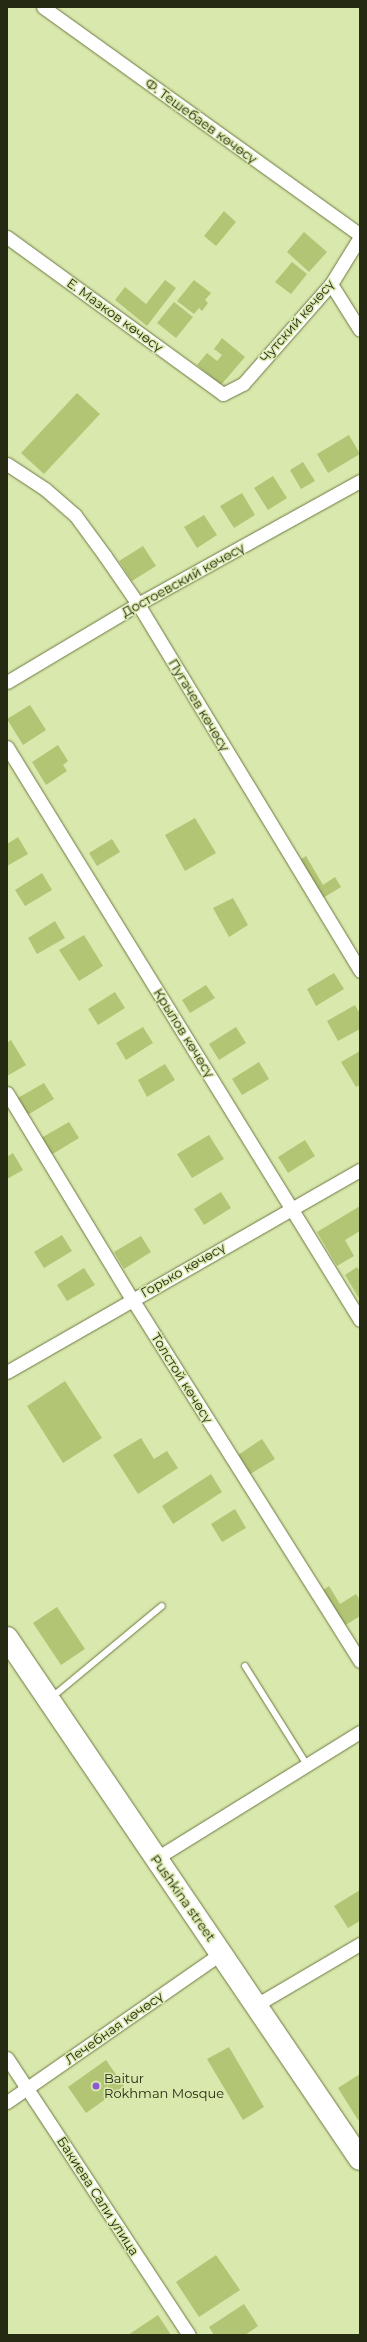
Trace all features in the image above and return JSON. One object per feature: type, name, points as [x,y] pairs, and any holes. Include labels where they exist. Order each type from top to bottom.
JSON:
[{"type":"highway","name":"Pushkina street","points":[[7,1638],[50,1699],[156,1859],[360,2159]]},
{"type":"street","name":"Ф. Тешебаев көчөсү","points":[[43,7],[360,236]]},
{"type":"street","name":"Е. Мазков көчөсү","points":[[7,236],[223,394]]},
{"type":"street","name":"Чутский көчөсү","points":[[223,394],[243,384],[331,284],[360,236]]},
{"type":"street","points":[[331,284],[360,330]]},
{"type":"street","name":"Пугачев көчөсү","points":[[7,464],[45,489],[75,515],[138,604],[360,971]]},
{"type":"street","name":"Достоевский көчөсү","points":[[7,682],[138,604],[360,481]]},
{"type":"street","name":"Крылов көчөсү","points":[[7,747],[360,1320]]},
{"type":"street","name":"Толстой көчөсү","points":[[7,1093],[132,1299],[360,1661]]},
{"type":"street","name":"Горько көчөсү","points":[[7,1372],[132,1299],[360,1170]]},
{"type":"street","points":[[156,1859],[360,1732]]},
{"type":"street","points":[[256,2005],[360,1944]]},
{"type":"street","name":"Лечебная көчөсү","points":[[7,2102],[221,1953]]},
{"type":"street","name":"Бакиева Сали улица","points":[[7,2058],[189,2335]]},
{"type":"lane","points":[[50,1699],[162,1606]]},
{"type":"lane","points":[[245,1666],[307,1765]]},
{"type":"building","points":[[224,211],[236,222],[216,246],[204,236]]},
{"type":"building","points":[[304,232],[327,252],[309,272],[287,252]]},
{"type":"building","points":[[292,262],[307,274],[291,294],[275,282]]},
{"type":"building","points":[[165,280],[176,288],[147,326],[115,300],[125,287],[146,304]]},
{"type":"building","points":[[194,280],[211,293],[205,300],[208,303],[202,311],[199,308],[194,314],[177,301]]},
{"type":"building","points":[[174,302],[193,317],[176,338],[157,323]]},
{"type":"building","points":[[222,338],[245,357],[221,385],[197,365],[207,353],[217,361],[222,355],[214,349]]},
{"type":"building","points":[[77,393],[100,414],[44,474],[21,453]]},
{"type":"building","points":[[349,435],[360,454],[328,473],[317,454]]},
{"type":"building","points":[[303,462],[315,481],[301,489],[290,470]]},
{"type":"building","points":[[273,476],[287,498],[268,510],[254,488]]},
{"type":"building","points":[[242,493],[255,515],[234,528],[220,506]]},
{"type":"building","points":[[204,515],[217,535],[197,548],[184,527]]},
{"type":"building","points":[[143,546],[156,566],[132,581],[119,561]]},
{"type":"building","points":[[30,705],[46,730],[23,745],[7,719]]},
{"type":"building","points":[[58,745],[68,761],[63,765],[67,771],[46,785],[32,762]]},
{"type":"building","points":[[195,818],[216,853],[185,871],[165,835]]},
{"type":"building","points":[[18,837],[28,854],[7,866],[7,844]]},
{"type":"building","points":[[112,839],[120,852],[97,866],[89,853]]},
{"type":"building","points":[[306,856],[323,885],[335,877],[341,887],[318,901],[295,863]]},
{"type":"building","points":[[42,873],[52,890],[25,906],[15,890]]},
{"type":"building","points":[[233,898],[248,925],[229,937],[213,908]]},
{"type":"building","points":[[55,921],[65,938],[37,954],[28,938]]},
{"type":"building","points":[[84,935],[103,966],[79,981],[59,950]]},
{"type":"building","points":[[334,973],[344,989],[316,1006],[307,989]]},
{"type":"building","points":[[206,985],[215,998],[190,1013],[182,1000]]},
{"type":"building","points":[[115,992],[125,1008],[98,1025],[88,1009]]},
{"type":"building","points":[[355,1005],[360,1014],[360,1029],[338,1041],[327,1021]]},
{"type":"building","points":[[143,1027],[153,1043],[126,1060],[116,1043]]},
{"type":"building","points":[[236,1027],[246,1043],[219,1060],[209,1044]]},
{"type":"building","points":[[11,1040],[26,1065],[7,1076],[7,1043]]},
{"type":"building","points":[[360,1051],[360,1085],[356,1087],[341,1062]]},
{"type":"building","points":[[259,1062],[269,1079],[242,1095],[232,1079]]},
{"type":"building","points":[[165,1064],[175,1080],[147,1097],[138,1080]]},
{"type":"building","points":[[44,1083],[54,1099],[26,1116],[16,1099]]},
{"type":"building","points":[[69,1122],[79,1138],[51,1155],[41,1138]]},
{"type":"building","points":[[209,1135],[224,1159],[192,1178],[177,1154]]},
{"type":"building","points":[[305,1140],[315,1156],[288,1173],[278,1157]]},
{"type":"building","points":[[13,1153],[23,1170],[7,1179],[7,1157]]},
{"type":"building","points":[[221,1192],[231,1208],[204,1225],[194,1209]]},
{"type":"building","points":[[360,1206],[360,1231],[345,1240],[354,1256],[337,1266],[317,1232]]},
{"type":"building","points":[[62,1235],[72,1251],[44,1268],[34,1252]]},
{"type":"building","points":[[141,1236],[151,1252],[124,1269],[114,1252]]},
{"type":"building","points":[[357,1267],[360,1271],[360,1300],[345,1275]]},
{"type":"building","points":[[84,1268],[95,1285],[67,1301],[57,1285]]},
{"type":"building","points":[[65,1381],[102,1438],[63,1463],[27,1406]]},
{"type":"building","points":[[141,1438],[154,1459],[167,1451],[178,1468],[138,1494],[113,1455]]},
{"type":"building","points":[[262,1439],[275,1459],[247,1476],[235,1457]]},
{"type":"building","points":[[211,1474],[222,1492],[173,1524],[162,1506]]},
{"type":"building","points":[[235,1509],[246,1528],[222,1542],[211,1524]]},
{"type":"building","points":[[329,1586],[340,1604],[356,1594],[360,1600],[360,1616],[341,1628],[319,1593]]},
{"type":"building","points":[[57,1607],[85,1649],[61,1665],[33,1623]]},
{"type":"building","points":[[360,1890],[360,1921],[348,1928],[334,1906]]},
{"type":"building","points":[[229,2047],[264,2107],[243,2120],[207,2059]]},
{"type":"building","name":"Baitur Rokhman Mosque","points":[[106,2060],[124,2086],[86,2113],[68,2087]]},
{"type":"building","points":[[360,2074],[360,2119],[358,2120],[338,2088]]},
{"type":"building","points":[[216,2255],[240,2290],[199,2317],[176,2282]]},
{"type":"building","points":[[244,2304],[258,2326],[245,2335],[214,2335],[209,2327]]},
{"type":"building","points":[[158,2315],[171,2335],[128,2335]]},
{"type":"place","name":"Baitur Rokhman Mosque","points":[[96,2086]]}]
